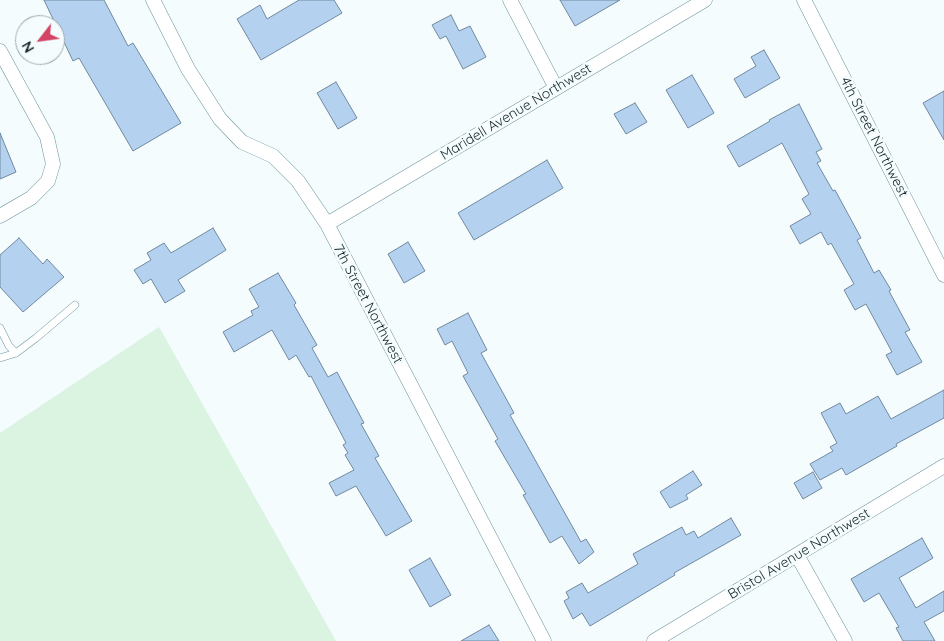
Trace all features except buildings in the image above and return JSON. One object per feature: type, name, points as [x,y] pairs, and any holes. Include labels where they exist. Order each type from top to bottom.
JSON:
[{"type":"street","name":"7th Street Northwest","points":[[153,0],[188,69],[220,119],[242,142],[273,156],[298,181],[327,224],[544,641]]},
{"type":"street","points":[[510,0],[556,88]]},
{"type":"street","name":"Maridell Avenue Northwest","points":[[327,224],[705,0]]},
{"type":"street","name":"4th Street Northwest","points":[[804,0],[940,259],[944,275]]},
{"type":"street","points":[[0,50],[47,137],[53,164],[48,182],[31,198],[0,216]]},
{"type":"street","name":"Bristol Avenue Northwest","points":[[654,641],[944,466]]},
{"type":"street","points":[[797,555],[845,641]]},
{"type":"lane","points":[[0,358],[16,353],[75,305]]},
{"type":"lane","points":[[0,328],[9,346],[16,353]]},
{"type":"green space","points":[[159,327],[336,641],[0,641],[0,433]]}]
